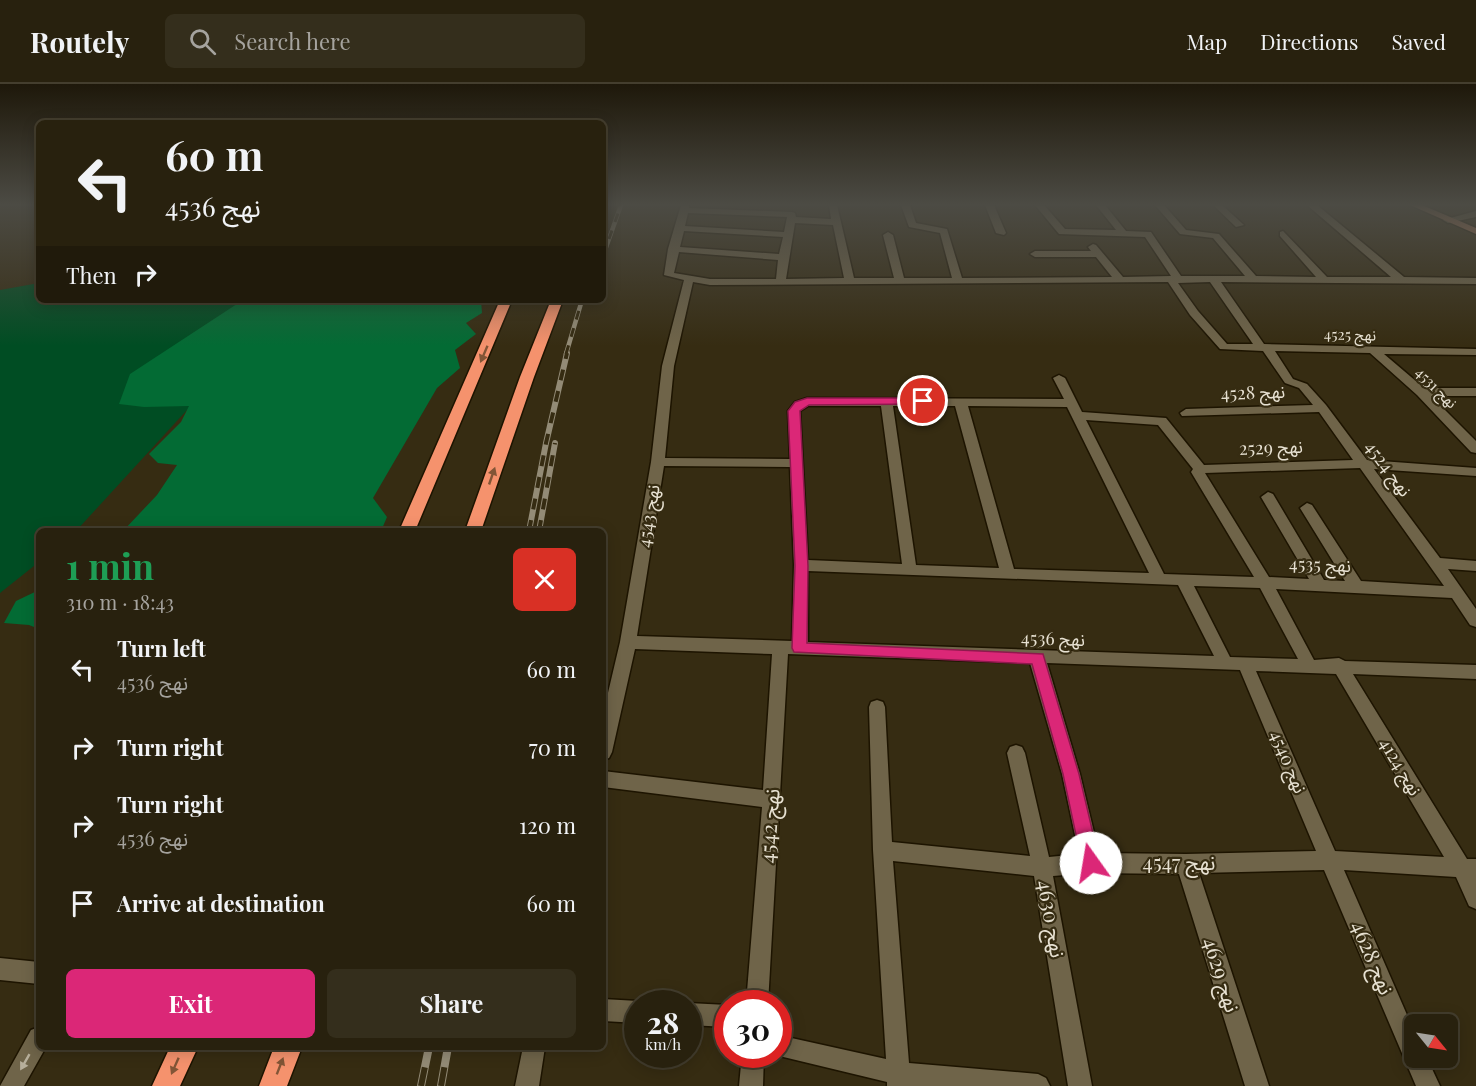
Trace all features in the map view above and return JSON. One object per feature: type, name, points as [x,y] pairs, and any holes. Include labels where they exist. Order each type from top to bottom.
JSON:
[{"type":"highway","points":[[408,528],[505,303]]},
{"type":"highway","points":[[474,528],[527,377],[556,303]]},
{"type":"highway","points":[[166,1086],[183,1050]]},
{"type":"highway","points":[[273,1086],[287,1050]]},
{"type":"street","points":[[673,252],[669,275],[734,283],[849,280],[1476,280]]},
{"type":"street","points":[[711,252],[783,257]]},
{"type":"street","points":[[781,281],[784,252]]},
{"type":"street","points":[[843,252],[849,280]]},
{"type":"street","points":[[892,252],[900,281]]},
{"type":"street","points":[[950,252],[958,281]]},
{"type":"street","points":[[1159,252],[1174,280]]},
{"type":"street","points":[[1229,252],[1252,279]]},
{"type":"street","points":[[1299,252],[1325,280]]},
{"type":"street","points":[[1367,252],[1402,281]]},
{"type":"street","points":[[1035,254],[1098,254],[1121,280]]},
{"type":"street","name":"نهج 4543","points":[[606,739],[628,642],[658,462],[668,366],[689,279]]},
{"type":"street","name":"نهج 4525","points":[[1174,280],[1194,312],[1224,347],[1476,352]]},
{"type":"street","name":"نهج 4524","points":[[1214,280],[1289,381],[1302,386],[1322,408],[1476,621]]},
{"type":"street","name":"نهج 4531","points":[[1374,351],[1421,392],[1473,443]]},
{"type":"street","points":[[1059,378],[1159,579]]},
{"type":"street","points":[[1421,392],[1476,392]]},
{"type":"street","points":[[800,648],[801,566],[794,411],[799,405],[807,402],[886,401],[1073,403]]},
{"type":"street","points":[[886,401],[910,571]]},
{"type":"street","points":[[960,401],[1008,574]]},
{"type":"street","name":"نهج 4528","points":[[1185,413],[1322,408]]},
{"type":"street","points":[[1079,416],[1162,421],[1200,469],[1198,472],[1265,583],[1309,665]]},
{"type":"street","points":[[658,462],[796,463]]},
{"type":"street","name":"نهج 2529","points":[[1200,469],[1362,464],[1476,472]]},
{"type":"street","points":[[1268,497],[1319,584]]},
{"type":"street","points":[[1307,508],[1356,586]]},
{"type":"street","points":[[1436,563],[1476,566]]},
{"type":"street","name":"نهج 4535","points":[[801,566],[1319,584],[1456,592]]},
{"type":"street","points":[[1183,580],[1226,664]]},
{"type":"street","name":"نهج 4536","points":[[628,642],[1037,658],[1339,665],[1476,672]]},
{"type":"street","name":"نهج 4542","points":[[758,990],[780,649]]},
{"type":"street","points":[[1037,658],[1071,774],[1091,863]]},
{"type":"street","name":"نهج 4540","points":[[1245,664],[1330,860]]},
{"type":"street","name":"نهج 4124","points":[[1339,665],[1469,869],[1476,899]]},
{"type":"street","points":[[877,707],[883,850],[899,1079]]},
{"type":"street","name":"نهج 4630","points":[[1016,753],[1019,775],[1042,867],[1080,1086]]},
{"type":"street","points":[[606,779],[772,800]]},
{"type":"street","name":"نهج 4547","points":[[883,850],[1042,867],[1091,863],[1185,864],[1330,860],[1469,869]]},
{"type":"street","name":"نهج 4628","points":[[1330,860],[1404,1032]]},
{"type":"street","name":"نهج 4629","points":[[1185,864],[1257,1086]]},
{"type":"street","points":[[0,969],[36,973]]},
{"type":"street","points":[[606,1010],[624,1011]]},
{"type":"street","points":[[11,1086],[36,1043]]},
{"type":"street","points":[[527,1086],[533,1050]]},
{"type":"street","points":[[792,1051],[899,1079],[1038,1086]]},
{"type":"street","points":[[751,1086],[752,1068]]},
{"type":"street","name":"نهج 4628","points":[[1420,1068],[1428,1086]]},
{"type":"green space","points":[[36,284],[36,303],[285,303],[79,528],[36,528],[36,564],[0,593],[0,290]]},
{"type":"green space","points":[[238,303],[481,303],[482,313],[466,323],[476,334],[455,350],[460,368],[437,388],[373,498],[387,517],[382,528],[126,528],[157,495],[177,465],[158,463],[149,454],[181,422],[189,406],[144,407],[119,404],[130,374]]},
{"type":"green space","points":[[36,591],[36,628],[4,623],[16,601]]},
{"type":"railway","points":[[566,354],[581,303]]},
{"type":"railway","points":[[530,528],[567,353]]},
{"type":"railway","points":[[540,528],[555,443]]},
{"type":"railway","points":[[421,1086],[428,1050]]},
{"type":"railway","points":[[441,1086],[447,1050]]},
{"type":"route","points":[[923,401],[807,402],[799,405],[794,411],[801,566],[800,648],[1037,658],[1071,774],[1091,863]]}]
